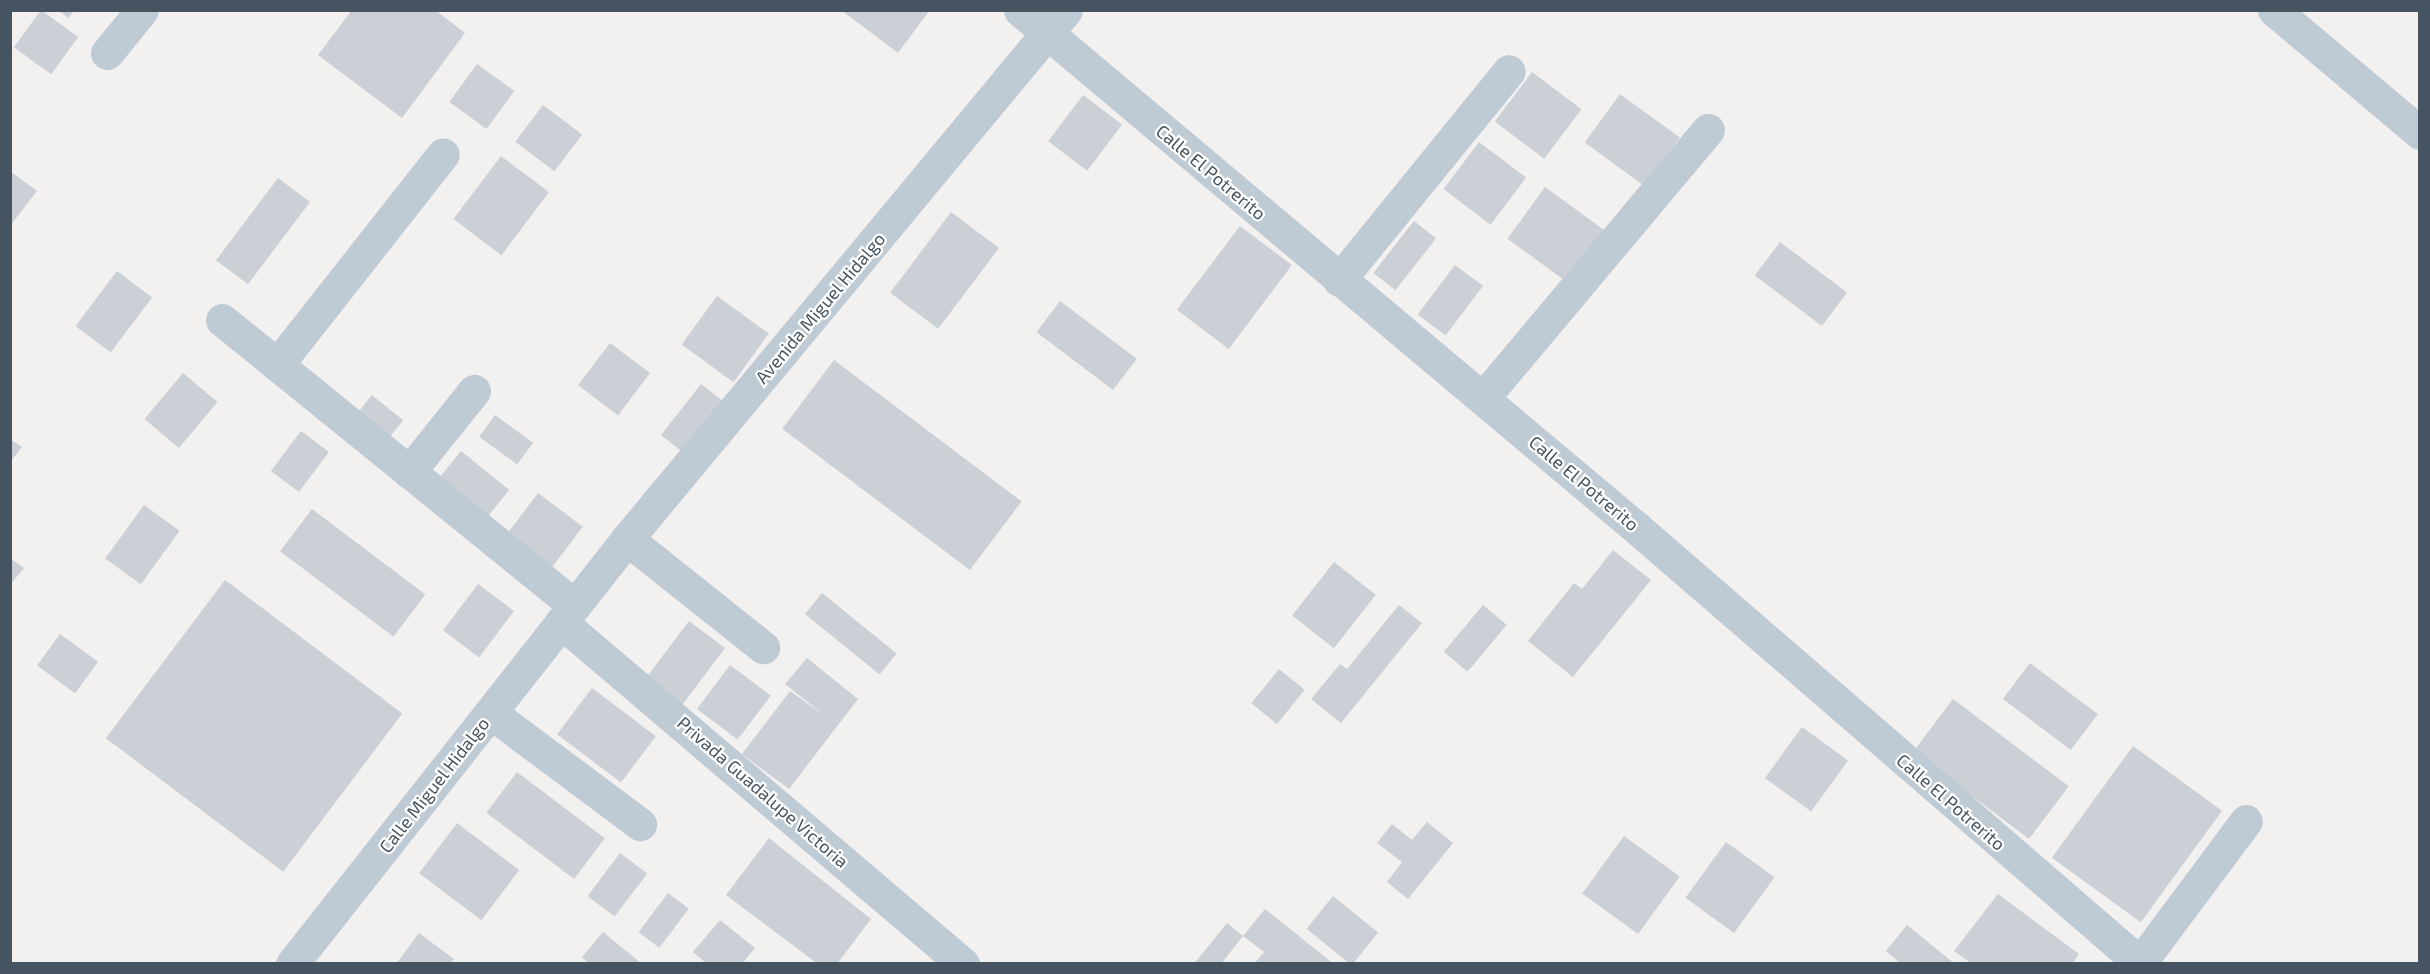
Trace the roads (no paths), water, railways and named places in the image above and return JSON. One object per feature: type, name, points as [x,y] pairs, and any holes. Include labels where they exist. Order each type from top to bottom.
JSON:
[{"type":"street","points":[[107,53],[142,10]]},
{"type":"street","name":"Calle El Potrerito","points":[[1020,10],[1057,22],[1340,280],[1483,398],[2140,963]]},
{"type":"street","points":[[2274,10],[2420,133]]},
{"type":"street","name":"Avenida Miguel Hidalgo","points":[[568,614],[627,539],[1057,22]]},
{"type":"street","points":[[1340,280],[1509,71]]},
{"type":"street","points":[[1483,398],[1708,130]]},
{"type":"street","points":[[277,365],[442,154]]},
{"type":"street","name":"Privada Guadalupe Victoria","points":[[222,320],[409,472],[963,963]]},
{"type":"street","points":[[409,472],[474,391]]},
{"type":"street","points":[[627,539],[764,647]]},
{"type":"street","name":"Calle Miguel Hidalgo","points":[[292,963],[568,614]]},
{"type":"street","points":[[491,713],[640,824]]},
{"type":"street","points":[[2140,963],[2246,821]]}]
